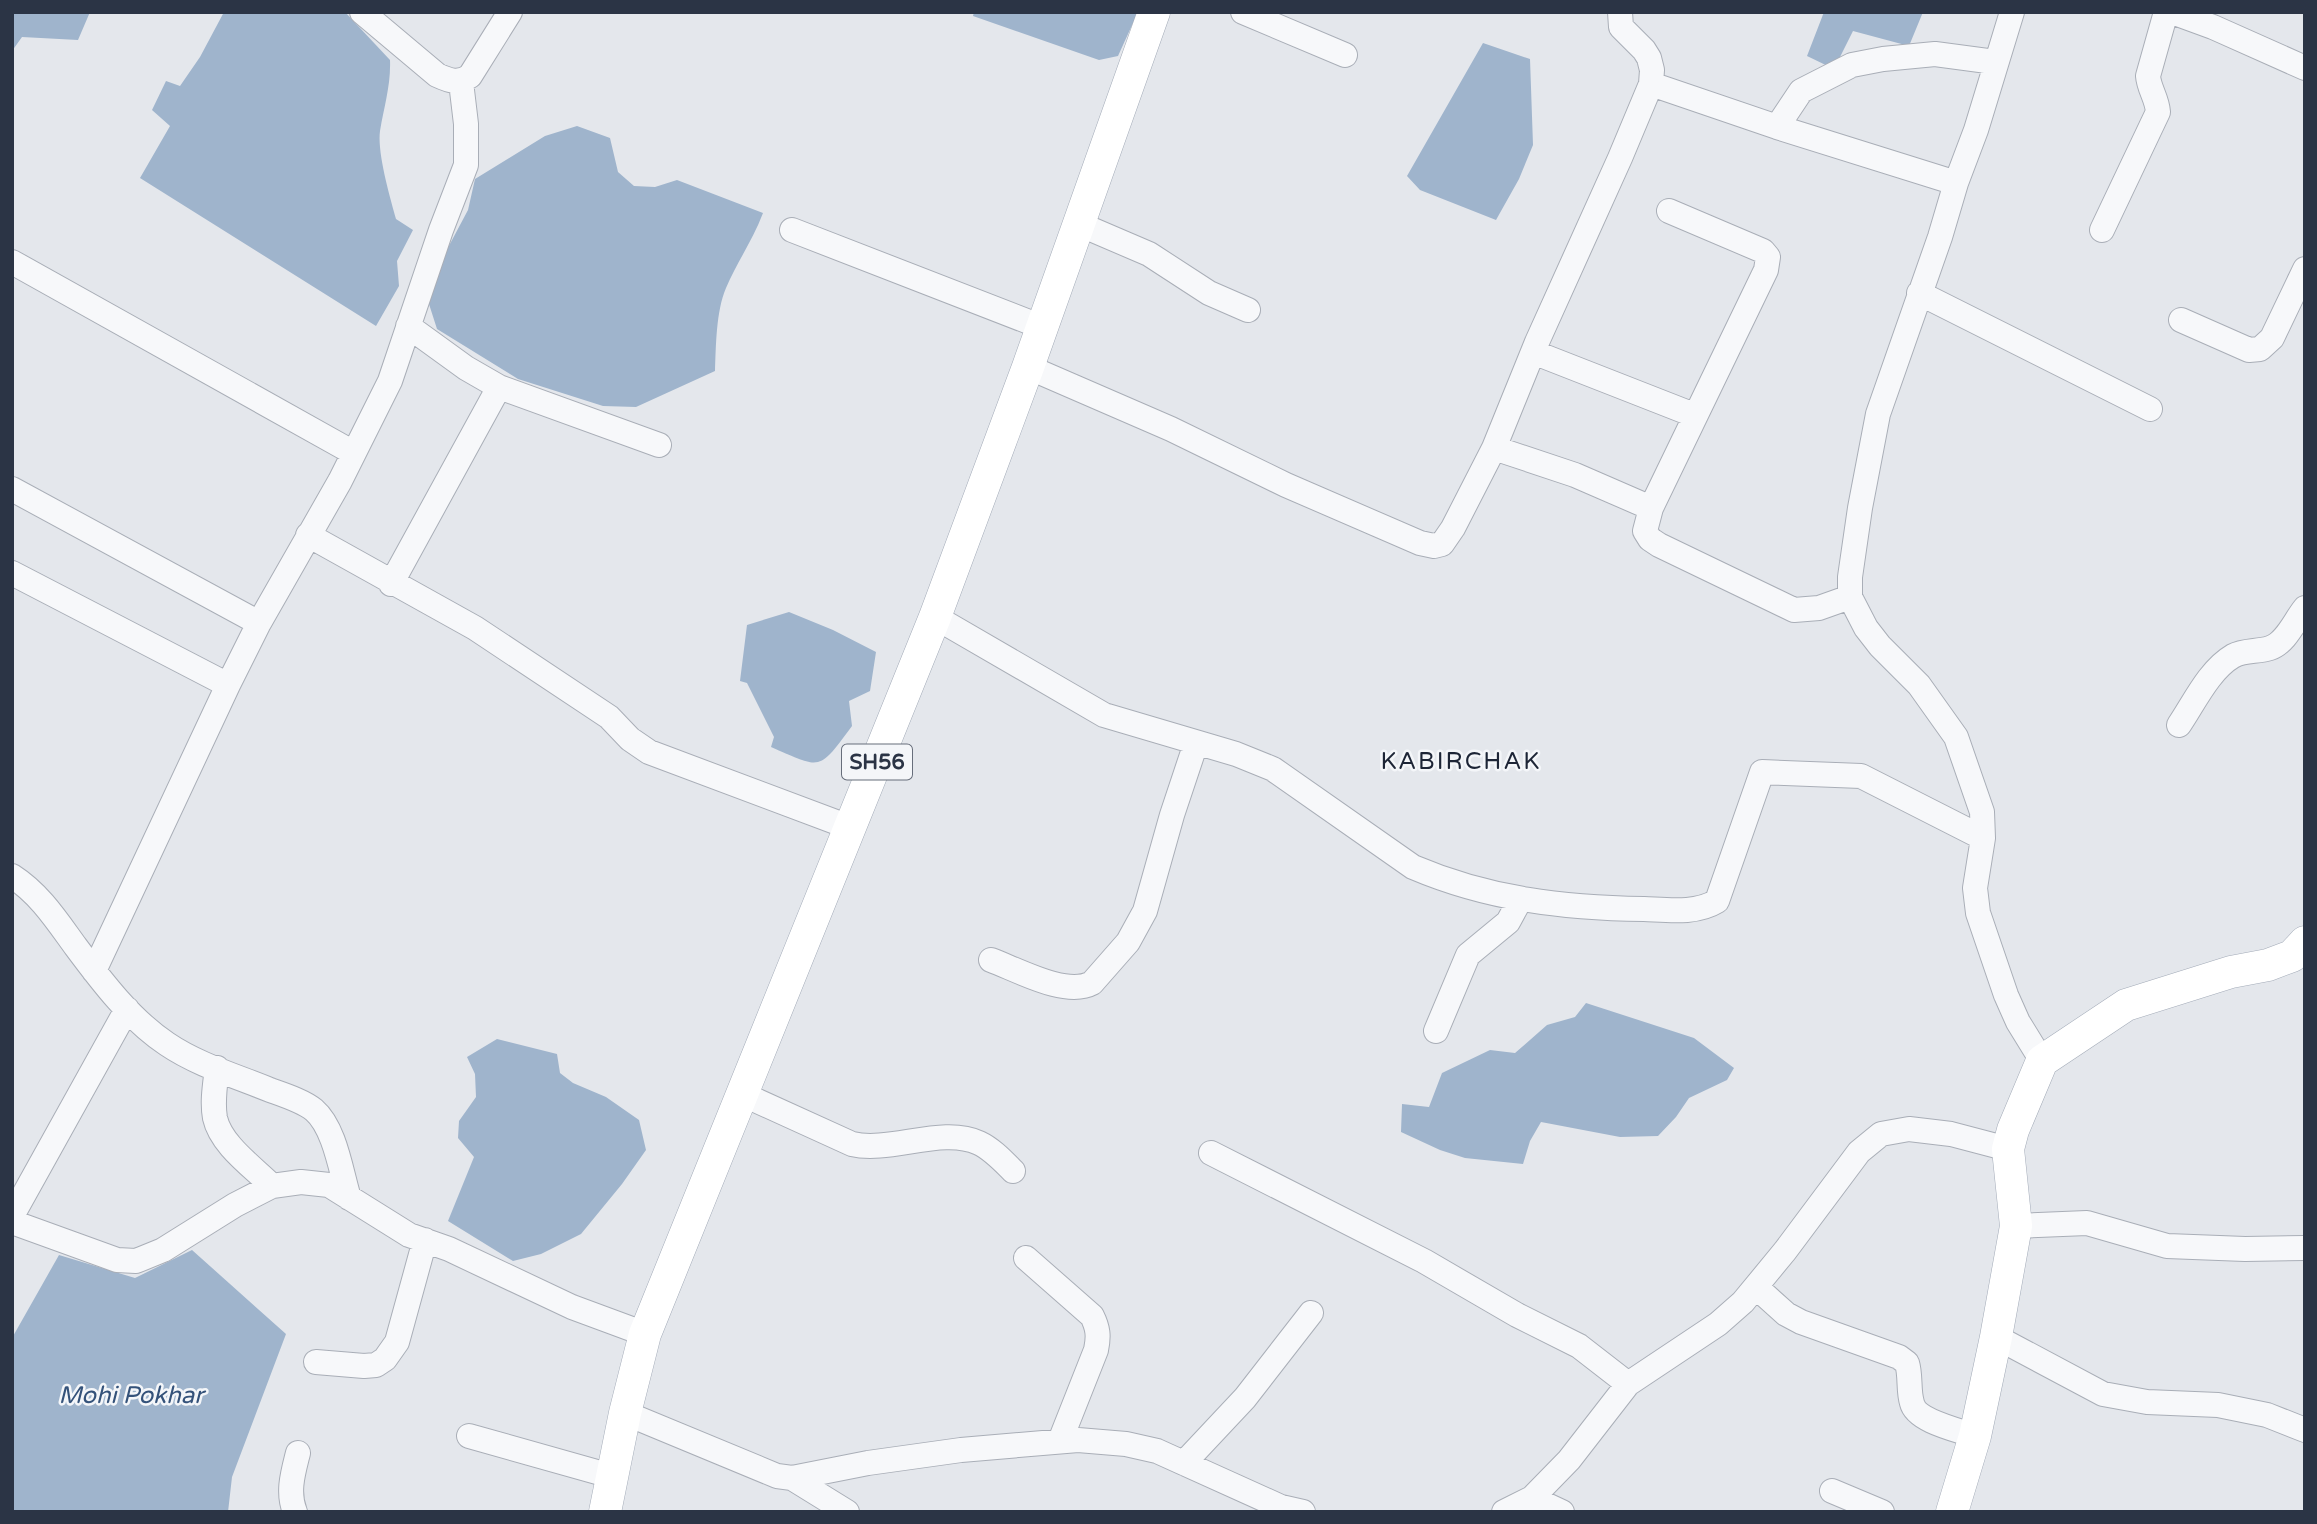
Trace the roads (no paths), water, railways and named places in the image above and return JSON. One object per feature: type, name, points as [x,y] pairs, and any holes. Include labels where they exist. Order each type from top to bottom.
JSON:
[{"type":"main road","name":"SH56","points":[[605,1512],[625,1413],[645,1334],[849,827],[875,769],[934,617],[1028,367],[1154,12]]},
{"type":"main road","points":[[1952,1512],[1975,1436],[2016,1226],[2008,1149],[2013,1130],[2042,1060],[2126,1005],[2231,972],[2268,965],[2300,952]]},
{"type":"street","points":[[362,12],[437,75],[449,81],[461,82],[470,76],[510,12]]},
{"type":"street","points":[[1243,12],[1345,55]]},
{"type":"street","points":[[1028,367],[1420,543],[1434,546],[1442,544],[1494,448],[1533,352],[1651,84],[1649,58],[1621,27],[1620,12]]},
{"type":"street","points":[[2012,12],[1976,130],[1878,414],[1860,508],[1850,577],[1850,597],[1866,628],[1919,685],[1956,737],[1982,812],[1983,838],[1975,888],[1979,913],[2006,995],[2042,1060]]},
{"type":"street","points":[[2102,230],[2158,111],[2148,76],[2166,12]]},
{"type":"street","points":[[2172,12],[2305,68]]},
{"type":"street","points":[[1777,127],[1801,92],[1852,65],[1935,54],[1995,62]]},
{"type":"street","points":[[94,971],[259,623],[340,481],[352,452],[390,381],[466,164],[466,124],[461,82]]},
{"type":"street","points":[[1651,84],[1956,183]]},
{"type":"street","points":[[1669,211],[1763,251],[1768,257],[1766,270],[1651,508],[1645,531],[1650,539],[1794,610],[1819,608],[1850,597]]},
{"type":"street","points":[[1079,224],[1149,254],[1209,293],[1248,310]]},
{"type":"street","points":[[792,230],[1042,327]]},
{"type":"street","points":[[12,262],[352,452]]},
{"type":"street","points":[[2181,320],[2249,351],[2260,349],[2272,338],[2305,269]]},
{"type":"street","points":[[1919,293],[2150,409]]},
{"type":"street","points":[[408,326],[466,368],[499,387],[659,445]]},
{"type":"street","points":[[1533,352],[1694,415]]},
{"type":"street","points":[[391,584],[499,387]]},
{"type":"street","points":[[1494,448],[1575,475],[1651,508]]},
{"type":"street","points":[[12,489],[259,623]]},
{"type":"street","points":[[308,535],[391,584],[475,628],[609,718],[630,739],[649,752],[849,827]]},
{"type":"street","points":[[12,573],[228,685]]},
{"type":"street","points":[[2179,725],[2212,676],[2231,657],[2242,652],[2272,648],[2282,640],[2305,608]]},
{"type":"street","points":[[934,617],[1104,715],[1236,754],[1273,769],[1413,867],[1520,900],[1621,909],[1676,910],[1710,905],[1717,901],[1762,772],[1861,776],[1983,838]]},
{"type":"street","points":[[991,960],[1066,988],[1085,987],[1092,983],[1128,942],[1145,911],[1196,743]]},
{"type":"street","points":[[12,876],[27,885],[49,909],[94,971],[127,1009],[166,1044],[217,1069],[313,1109],[328,1126],[349,1198]]},
{"type":"street","points":[[1436,1031],[1468,955],[1508,922],[1520,900]]},
{"type":"street","points":[[12,1216],[127,1009]]},
{"type":"street","points":[[217,1069],[214,1102],[217,1127],[224,1139],[272,1186]]},
{"type":"street","points":[[741,1094],[863,1147],[924,1139],[964,1138],[976,1141],[1013,1171]]},
{"type":"street","points":[[1504,1512],[1532,1499],[1569,1460],[1628,1384],[1718,1324],[1742,1303],[1785,1251],[1859,1152],[1881,1134],[1909,1129],[1951,1134],[2008,1149]]},
{"type":"street","points":[[1211,1153],[1412,1255],[1517,1315],[1579,1346],[1628,1384]]},
{"type":"street","points":[[12,1222],[117,1260],[136,1261],[163,1250],[234,1205],[272,1186],[301,1182],[328,1185],[409,1235],[449,1249],[572,1307],[645,1334]]},
{"type":"street","points":[[2016,1226],[2087,1223],[2167,1246],[2305,1248]]},
{"type":"street","points":[[316,1362],[364,1366],[376,1365],[385,1359],[397,1342],[425,1240]]},
{"type":"street","points":[[1026,1258],[1092,1316],[1097,1326],[1096,1350],[1060,1441]]},
{"type":"street","points":[[1756,1287],[1786,1314],[1801,1322],[1899,1357],[1907,1363],[1912,1406],[1917,1413],[1975,1436]]},
{"type":"street","points":[[1184,1463],[1245,1398],[1311,1313]]},
{"type":"street","points":[[1996,1338],[2102,1394],[2147,1402],[2218,1405],[2267,1415],[2305,1430]]},
{"type":"street","points":[[625,1413],[777,1476],[792,1478],[868,1463],[961,1450],[1078,1440],[1126,1444],[1157,1451],[1289,1510]]},
{"type":"street","points":[[469,1436],[611,1476]]},
{"type":"street","points":[[295,1512],[290,1487],[298,1453]]},
{"type":"street","points":[[792,1478],[847,1512]]},
{"type":"street","points":[[1832,1491],[1882,1512]]},
{"type":"street","points":[[1532,1499],[1562,1512]]},
{"type":"water","points":[[12,12],[90,12],[78,40],[22,37],[12,51]]},
{"type":"water","points":[[224,12],[345,12],[390,60],[380,131],[380,151],[396,219],[413,230],[397,261],[399,286],[376,326],[140,178],[170,126],[152,110],[166,81],[180,86],[200,57]]},
{"type":"water","points":[[974,12],[1138,12],[1118,56],[1099,60],[973,16]]},
{"type":"water","points":[[1824,12],[1923,12],[1909,46],[1853,31],[1834,69],[1807,56]]},
{"type":"water","points":[[1483,43],[1530,59],[1533,145],[1519,179],[1496,220],[1420,190],[1407,176]]},
{"type":"water","points":[[577,126],[610,138],[618,172],[634,186],[655,187],[677,180],[763,213],[723,297],[717,329],[715,371],[636,407],[603,406],[518,379],[437,329],[429,304],[443,257],[468,210],[475,179],[545,136]]},
{"type":"water","points":[[789,612],[876,652],[870,691],[849,701],[852,726],[832,752],[818,762],[800,759],[771,747],[774,737],[747,683],[740,681],[747,625]]},
{"type":"water","points":[[1586,1003],[1694,1038],[1734,1068],[1727,1080],[1689,1098],[1658,1136],[1620,1137],[1541,1122],[1530,1141],[1523,1164],[1465,1158],[1401,1132],[1402,1104],[1429,1107],[1442,1073],[1490,1050],[1515,1053],[1547,1025],[1575,1017]]},
{"type":"water","points":[[497,1039],[557,1054],[560,1073],[573,1083],[606,1097],[639,1120],[646,1150],[581,1234],[541,1254],[513,1261],[448,1221],[474,1157],[458,1138],[459,1121],[476,1097],[475,1074],[467,1057]]},
{"type":"water","name":"Mohi Pokhar","points":[[192,1250],[286,1334],[232,1477],[228,1512],[12,1512],[12,1338],[59,1255],[135,1278]]},
{"type":"district","name":"KABIRCHAK","points":[[1461,761]]}]
